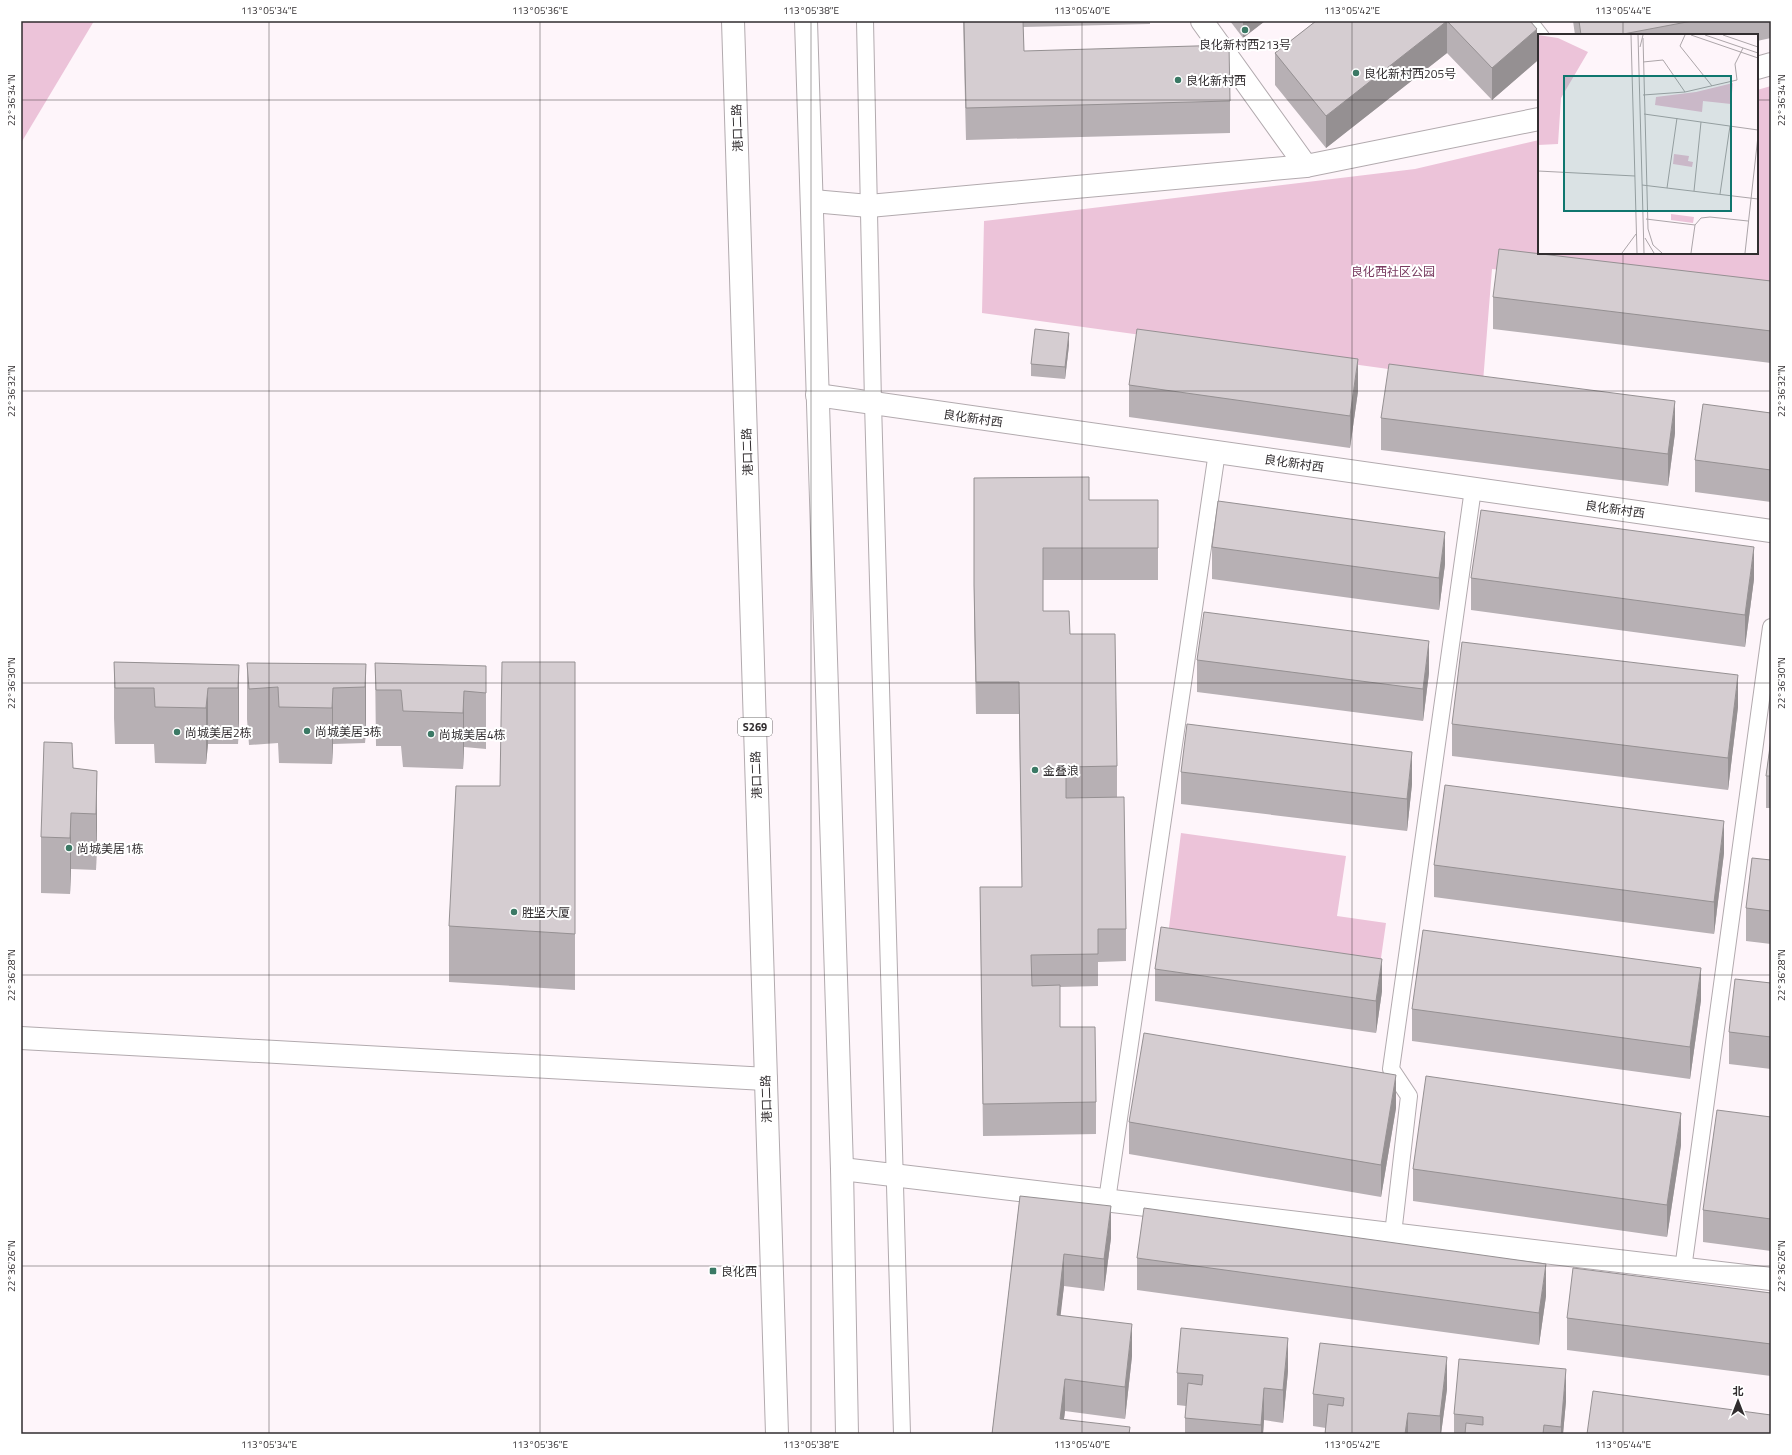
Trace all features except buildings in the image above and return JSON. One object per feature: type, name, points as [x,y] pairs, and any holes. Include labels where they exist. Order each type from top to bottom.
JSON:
[{"type":"street","name":"港口二路","points":[[734,21],[777,1434]]},
{"type":"street","points":[[806,21],[813,201],[817,395],[842,1169],[847,1434]]},
{"type":"street","points":[[1202,21],[1306,166]]},
{"type":"street","points":[[1525,21],[1538,38]]},
{"type":"street","points":[[1758,68],[1771,64]]},
{"type":"street","points":[[813,201],[869,206],[1306,166],[1538,119]]},
{"type":"street","name":"良化新村西","points":[[817,395],[1771,531]]},
{"type":"street","points":[[21,1038],[766,1079]]},
{"type":"street","points":[[842,1169],[1771,1279]]},
{"type":"lane","points":[[865,21],[873,404],[902,1434]]},
{"type":"lane","points":[[1107,1200],[1217,452]]},
{"type":"lane","points":[[1393,1234],[1409,1096],[1391,1069],[1473,488]]},
{"type":"lane","points":[[1684,1269],[1771,628]]},
{"type":"green space","points":[[21,21],[94,21],[21,143]]},
{"type":"green space","name":"良化西社区公园","points":[[1771,86],[1771,299],[1492,269],[1483,382],[982,313],[984,221],[1415,169],[1538,140],[1538,254],[1758,254],[1758,90]]},
{"type":"green space","points":[[1181,833],[1346,856],[1337,916],[1386,923],[1379,972],[1167,943]]},
{"type":"place","name":"良化新村西213号","points":[[1245,30]]},
{"type":"place","name":"良化新村西205号","points":[[1356,73]]},
{"type":"place","name":"良化新村西","points":[[1178,80]]},
{"type":"place","name":"尚城美居3栋","points":[[307,731]]},
{"type":"place","name":"尚城美居2栋","points":[[177,732]]},
{"type":"place","name":"尚城美居4栋","points":[[431,734]]},
{"type":"place","name":"金叠浪","points":[[1035,770]]},
{"type":"place","name":"尚城美居1栋","points":[[69,848]]},
{"type":"place","name":"胜坚大厦","points":[[514,912]]},
{"type":"place","name":"良化西","points":[[713,1271]]}]
